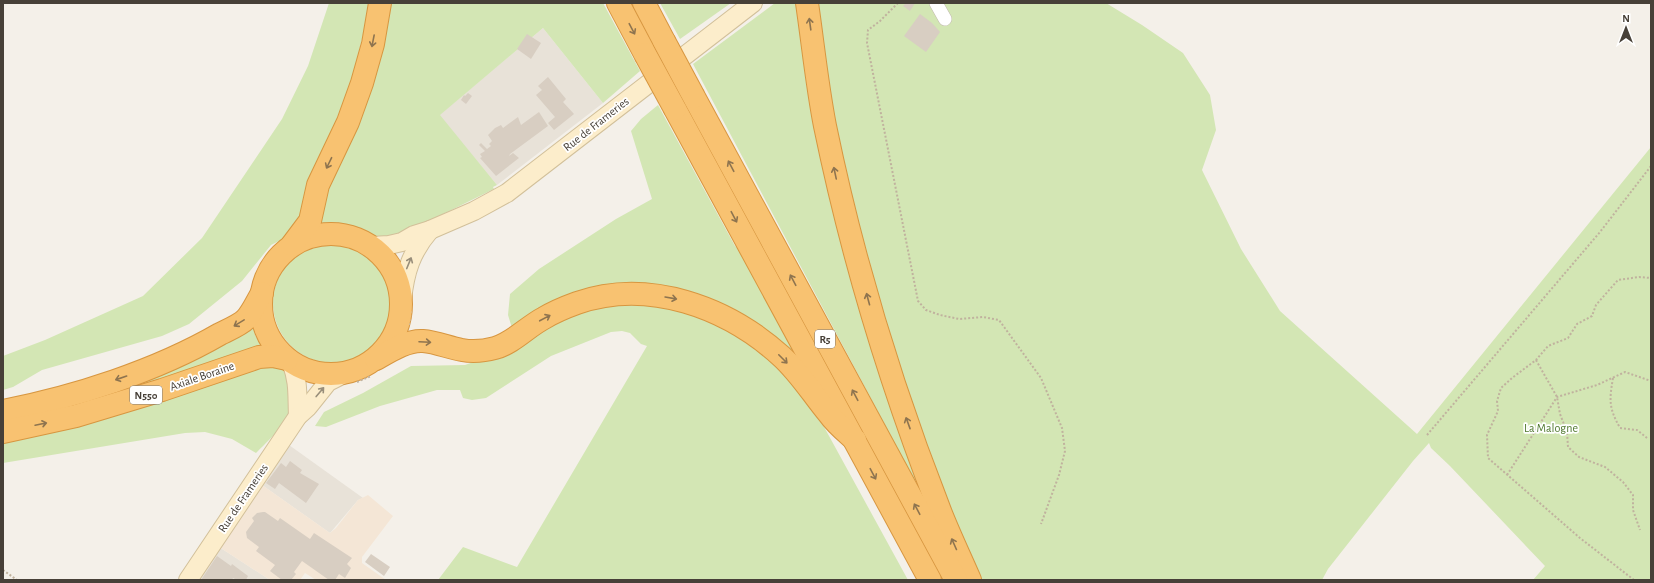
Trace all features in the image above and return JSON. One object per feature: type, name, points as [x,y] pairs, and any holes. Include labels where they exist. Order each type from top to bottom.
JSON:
[{"type":"highway","points":[[380,3],[373,44],[362,83],[348,122],[318,185],[310,220],[292,245],[281,254],[272,266],[262,293],[261,307],[263,322],[268,336],[276,348],[289,360],[304,369],[349,379],[362,368],[374,367],[407,344],[422,341],[463,350],[481,351],[497,347],[516,337],[544,318],[577,303],[611,296],[644,294],[675,298],[701,306],[754,334],[781,356],[805,381],[829,415],[855,440]]},
{"type":"highway","name":"R5","points":[[618,3],[930,580]]},
{"type":"highway","name":"R5","points":[[644,3],[956,580]]},
{"type":"highway","points":[[807,3],[825,124],[836,178],[874,322],[895,387],[940,512],[970,580]]},
{"type":"highway","points":[[292,245],[311,237],[332,233],[352,237],[371,246],[381,254],[389,264],[398,281],[407,305],[396,333],[374,367]]},
{"type":"highway","name":"N550","points":[[3,411],[80,392],[133,374],[180,354],[245,320],[262,293]]},
{"type":"highway","name":"Axiale Boraine","points":[[3,432],[83,414],[162,390],[259,357],[273,356],[289,360]]},
{"type":"main road","name":"Rue de Frameries","points":[[371,246],[389,245],[402,242],[414,235],[430,230],[474,210],[507,193],[753,3]]},
{"type":"main road","name":"Rue de Frameries","points":[[407,305],[407,269],[421,241],[430,230]]},
{"type":"main road","points":[[289,360],[296,375],[298,390],[298,416]]},
{"type":"main road","name":"Rue de Frameries","points":[[188,580],[298,416],[308,407],[328,382],[349,379]]},
{"type":"street","points":[[936,3],[945,19]]},
{"type":"path","points":[[898,3],[880,21],[868,30],[867,43],[918,301],[926,310],[940,315],[959,319],[983,317],[999,320],[1041,378],[1062,428],[1065,451],[1059,475],[1041,524]]},
{"type":"path","points":[[1427,435],[1600,232],[1651,166]]},
{"type":"path","points":[[1634,580],[1580,538],[1488,458],[1487,436],[1498,411],[1497,401],[1501,388],[1536,360],[1548,346],[1568,338],[1577,324],[1592,316],[1596,305],[1618,280],[1639,277],[1651,278]]},
{"type":"path","points":[[407,305],[409,326]]},
{"type":"path","points":[[1536,360],[1557,397],[1560,414],[1567,432],[1568,447],[1580,457],[1605,467],[1623,482],[1633,495],[1633,510],[1640,530]]},
{"type":"path","points":[[349,379],[374,367]]},
{"type":"path","points":[[1507,475],[1557,397],[1597,385],[1626,372],[1651,381]]},
{"type":"path","points":[[1613,378],[1610,400],[1612,413],[1620,428],[1637,430],[1647,438]]},
{"type":"path","points":[[3,570],[17,580]]},
{"type":"shaded area","points":[[543,28],[603,103],[497,185],[439,115]]},
{"type":"shaded area","points":[[282,440],[363,498],[358,500],[330,533],[255,480]]},
{"type":"shaded area","points":[[255,480],[330,533],[336,528],[358,500],[368,495],[393,516],[362,557],[362,563],[386,580],[316,580],[305,573],[300,580],[270,580],[213,543]]},
{"type":"shaded area","points":[[213,543],[270,580],[188,580]]},
{"type":"green space","points":[[329,3],[371,3],[353,75],[303,213],[285,238],[271,245],[242,281],[189,324],[162,336],[42,370],[13,387],[3,390],[3,356],[45,340],[143,296],[202,238],[282,119],[308,66]]},
{"type":"green space","points":[[387,3],[603,3],[640,71],[603,103],[543,28],[440,115],[497,185],[493,187],[494,189],[400,237],[370,237],[349,229],[337,227],[315,229]]},
{"type":"green space","points":[[660,3],[731,3],[680,39]]},
{"type":"green space","points":[[775,3],[798,3],[935,519],[693,64]]},
{"type":"green space","name":"La Malogne","points":[[813,3],[1106,3],[1183,53],[1210,95],[1216,130],[1202,170],[1241,249],[1280,311],[1417,434],[1651,147],[1651,580],[1533,580],[1545,566],[1431,448],[1429,443],[1413,461],[1328,569],[1322,580],[979,580],[928,461],[882,315],[842,163]]},
{"type":"green space","points":[[658,105],[735,246],[744,253],[800,357],[663,292],[512,328],[508,315],[510,294],[539,269],[616,219],[652,199],[631,131],[641,119]]},
{"type":"green space","points":[[333,243],[356,247],[376,260],[389,280],[393,303],[389,326],[376,346],[356,359],[333,363],[310,359],[290,346],[277,326],[273,303],[277,280],[290,260],[310,247]]},
{"type":"green space","points":[[624,304],[669,307],[731,330],[765,353],[797,388],[823,425],[908,580],[438,580],[463,547],[517,567],[647,346],[641,344],[630,333],[622,331],[611,332],[551,356],[486,398],[472,400],[463,398],[460,390],[437,390],[380,406],[326,427],[315,426],[324,412],[363,393],[411,366],[465,365],[510,349],[562,319],[589,310]]},
{"type":"green space","points":[[253,320],[255,335],[263,348],[152,386],[68,406]]},
{"type":"green space","points":[[270,365],[283,370],[290,382],[294,405],[289,417],[256,453],[232,439],[205,432],[185,433],[3,463],[3,441],[244,370]]},
{"type":"building","points":[[906,3],[915,3],[910,11],[903,6]]},
{"type":"building","points":[[920,14],[932,23],[940,32],[926,52],[904,36]]},
{"type":"building","points":[[527,34],[541,43],[531,59],[517,49]]},
{"type":"building","points":[[548,77],[566,99],[563,102],[574,114],[554,130],[548,123],[555,117],[536,95],[542,90],[538,86]]},
{"type":"building","points":[[468,93],[472,96],[466,104],[461,100],[464,95],[465,96]]},
{"type":"building","points":[[539,112],[548,126],[510,154],[509,156],[513,153],[519,158],[496,176],[480,158],[482,157],[480,154],[485,151],[479,145],[481,143],[487,149],[491,146],[489,144],[492,141],[488,135],[495,128],[501,125],[503,128],[518,117],[521,125]]},
{"type":"building","points":[[290,461],[302,470],[300,473],[319,484],[306,503],[279,483],[275,489],[266,483],[281,463],[286,467]]},
{"type":"building","points":[[265,512],[278,521],[280,518],[310,539],[314,533],[352,558],[347,564],[351,568],[345,578],[339,574],[335,580],[329,580],[302,561],[294,572],[296,574],[291,580],[282,580],[270,571],[275,565],[256,551],[259,547],[247,538],[246,532],[254,521],[252,518],[257,513]]},
{"type":"building","points":[[371,554],[390,567],[384,576],[365,562]]},
{"type":"building","points":[[217,556],[231,566],[232,564],[248,576],[246,580],[237,580],[233,578],[232,580],[201,580]]}]
